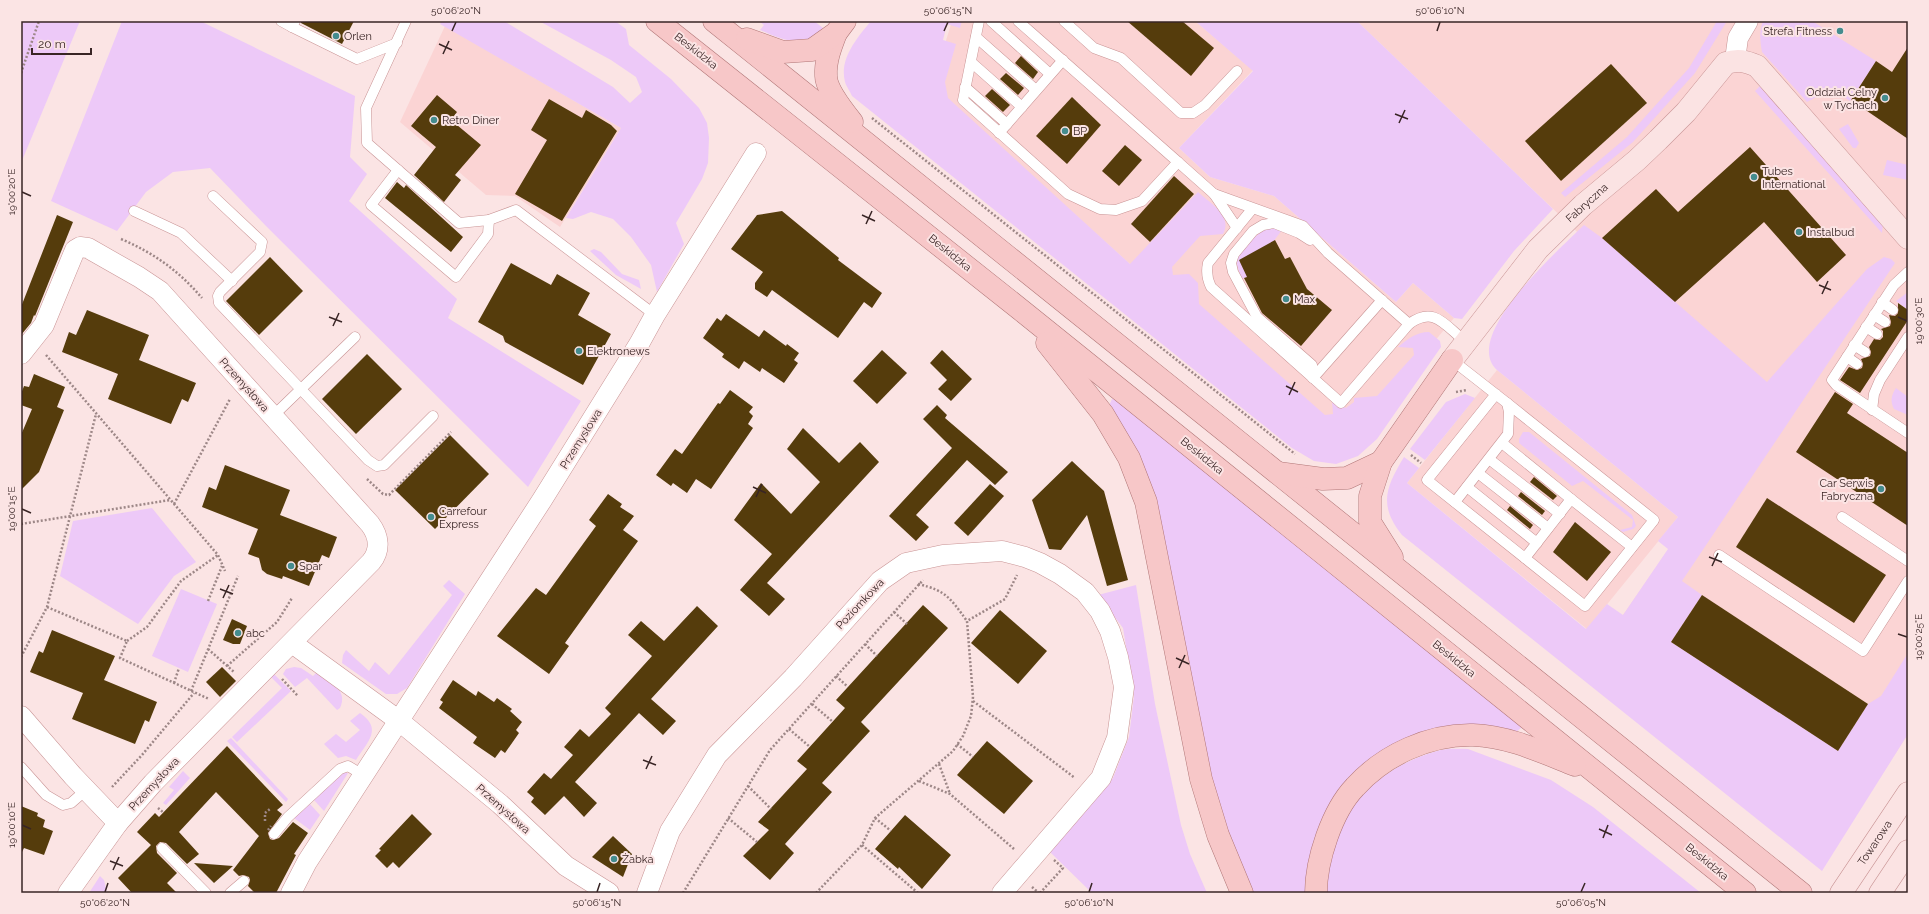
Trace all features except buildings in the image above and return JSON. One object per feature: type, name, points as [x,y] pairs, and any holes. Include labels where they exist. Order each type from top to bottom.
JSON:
[{"type":"main road","name":"Beskidzka","points":[[657,21],[1022,310],[1593,772],[1738,887]]},
{"type":"main road","points":[[722,27],[783,52],[812,50],[840,27]]},
{"type":"main road","points":[[722,27],[1800,893]]},
{"type":"main road","points":[[840,27],[827,59],[825,77],[838,102],[866,142]]},
{"type":"main road","points":[[1735,60],[1746,61],[1757,66],[1908,238]]},
{"type":"main road","name":"Fabryczna","points":[[1452,360],[1538,249],[1583,205],[1637,160],[1658,140],[1686,112],[1726,63],[1735,60]]},
{"type":"main road","points":[[1022,310],[1103,414],[1129,458],[1146,502],[1201,779],[1218,835],[1242,893]]},
{"type":"main road","points":[[1402,572],[1370,522],[1370,496],[1381,462],[1452,360]]},
{"type":"main road","points":[[1277,473],[1323,479],[1347,478],[1381,462]]},
{"type":"main road","points":[[1316,893],[1316,875],[1331,823],[1354,787],[1390,757],[1424,742],[1473,735],[1502,740],[1517,743],[1593,772]]},
{"type":"main road","name":"Towarowa","points":[[1841,893],[1908,793]]},
{"type":"main road","points":[[1880,893],[1908,851]]},
{"type":"street","points":[[1735,60],[1738,38],[1748,21]]},
{"type":"street","name":"Przemysłowa","points":[[291,893],[307,862],[542,500],[756,153]]},
{"type":"street","name":"Przemysłowa","points":[[26,347],[44,325],[75,250],[85,247],[139,277],[160,291],[273,416],[370,524],[375,531],[378,543],[377,551],[370,562],[153,783],[118,823],[68,893]]},
{"type":"street","name":"Poziomkowa","points":[[647,893],[670,831],[717,755],[793,678],[880,581],[906,563],[943,555],[1002,551],[1025,557],[1060,574],[1085,592],[1100,611],[1110,631],[1118,657],[1124,687],[1117,738],[1101,778],[1033,866],[1002,893]]},
{"type":"street","name":"Przemysłowa","points":[[292,643],[398,720],[500,804],[566,866],[609,893]]},
{"type":"street","points":[[21,716],[118,823]]},
{"type":"lane","points":[[281,21],[294,24],[357,59],[397,43]]},
{"type":"lane","points":[[406,21],[366,108],[367,143],[459,223],[489,220],[516,210],[655,315]]},
{"type":"lane","points":[[979,21],[963,100],[1068,194],[1100,209],[1116,210],[1142,201],[1178,162]]},
{"type":"lane","points":[[991,21],[1050,74]]},
{"type":"lane","points":[[1018,21],[1214,194],[1237,228]]},
{"type":"lane","points":[[1064,21],[1094,48],[1121,58],[1181,113],[1193,114],[1205,105],[1237,71]]},
{"type":"lane","points":[[976,37],[1036,90]]},
{"type":"lane","points":[[999,133],[1063,60]]},
{"type":"lane","points":[[971,62],[1022,107]]},
{"type":"lane","points":[[965,87],[1007,124]]},
{"type":"lane","points":[[398,170],[371,205],[456,277],[488,234],[489,220]]},
{"type":"lane","points":[[1214,194],[1303,226],[1328,253]]},
{"type":"lane","points":[[213,196],[262,242],[260,252],[220,292],[218,296],[219,303],[368,460],[377,466],[384,465],[433,416]]},
{"type":"lane","points":[[1253,208],[1208,263],[1206,274],[1212,287],[1312,365],[1313,378],[1341,403],[1409,324],[1419,317],[1427,315],[1435,317],[1466,342]]},
{"type":"lane","points":[[134,211],[181,233],[232,281]]},
{"type":"lane","points":[[1258,323],[1257,317],[1232,268],[1234,254],[1253,231],[1263,225],[1274,223],[1300,233],[1328,253],[1409,324]]},
{"type":"lane","points":[[1908,272],[1894,284],[1832,380],[1836,385],[1908,433]]},
{"type":"lane","points":[[1313,378],[1382,300]]},
{"type":"lane","points":[[1882,302],[1893,310]]},
{"type":"lane","points":[[1874,315],[1885,322]]},
{"type":"lane","points":[[1866,327],[1877,334]]},
{"type":"lane","points":[[1872,410],[1876,377],[1896,346],[1906,335]]},
{"type":"lane","points":[[273,416],[355,337]]},
{"type":"lane","points":[[1854,345],[1865,352]]},
{"type":"lane","points":[[1846,357],[1857,364]]},
{"type":"lane","points":[[1452,360],[1496,394],[1654,520],[1585,606],[1427,480],[1496,394]]},
{"type":"lane","points":[[1455,502],[1508,434],[1509,412],[1507,403]]},
{"type":"lane","points":[[1502,443],[1632,547]]},
{"type":"lane","points":[[1489,459],[1560,514]]},
{"type":"lane","points":[[1478,473],[1548,528]]},
{"type":"lane","points":[[1467,487],[1537,543]]},
{"type":"lane","points":[[1526,558],[1571,499]]},
{"type":"lane","points":[[1842,517],[1908,561]]},
{"type":"lane","points":[[1719,555],[1863,651],[1908,581]]},
{"type":"lane","points":[[271,830],[288,817],[340,768],[348,766],[363,775]]},
{"type":"lane","points":[[21,767],[46,795],[63,805],[92,796]]},
{"type":"lane","points":[[162,848],[206,893]]},
{"type":"lane","points":[[230,893],[244,881]]},
{"type":"path","points":[[21,73],[39,21]]},
{"type":"path","points":[[866,113],[1298,456]]},
{"type":"path","points":[[26,347],[96,414],[218,555],[225,571]]},
{"type":"path","points":[[174,504],[234,393]]},
{"type":"path","points":[[21,657],[47,607],[96,414]]},
{"type":"path","points":[[379,491],[386,496],[390,495],[451,432]]},
{"type":"path","points":[[1410,455],[1422,464]]},
{"type":"path","points":[[21,524],[170,500]]},
{"type":"path","points":[[218,555],[181,581],[147,627],[127,641],[120,658],[227,708]]},
{"type":"path","points":[[966,621],[1005,599],[1025,557]]},
{"type":"path","points":[[208,600],[222,565]]},
{"type":"path","points":[[92,796],[142,755],[192,692],[238,576]]},
{"type":"path","points":[[683,893],[770,750],[923,578]]},
{"type":"path","points":[[816,893],[862,845],[876,818],[939,764],[958,744],[971,716],[973,701],[966,621],[949,596],[934,588],[918,584]]},
{"type":"path","points":[[227,666],[277,622],[292,598]]},
{"type":"path","points":[[47,607],[127,641]]},
{"type":"path","points":[[894,612],[907,624]]},
{"type":"path","points":[[865,644],[877,656]]},
{"type":"path","points":[[208,649],[249,686]]},
{"type":"path","points":[[174,683],[179,668]]},
{"type":"path","points":[[278,674],[298,696]]},
{"type":"path","points":[[836,676],[848,687]]},
{"type":"path","points":[[973,701],[1091,790]]},
{"type":"path","points":[[812,704],[833,722]]},
{"type":"path","points":[[789,729],[810,748]]},
{"type":"path","points":[[958,744],[973,757]]},
{"type":"path","points":[[939,764],[950,794]]},
{"type":"path","points":[[919,781],[950,794],[1033,866]]},
{"type":"path","points":[[748,786],[771,809]]},
{"type":"path","points":[[265,815],[269,808],[273,813]]},
{"type":"path","points":[[728,818],[757,842]]},
{"type":"path","points":[[876,818],[891,831]]},
{"type":"path","points":[[862,845],[918,893]]},
{"type":"path","points":[[1049,856],[1063,868],[1039,893],[1027,883],[1033,866],[1049,856]]},
{"type":"shaded area","points":[[21,21],[80,21],[21,163]]},
{"type":"shaded area","points":[[122,21],[200,21],[355,96],[350,157],[367,174],[349,201],[457,299],[448,318],[581,401],[528,487],[266,226],[210,168],[173,172],[146,192],[117,231],[51,201]]},
{"type":"shaded area","points":[[442,21],[504,21],[613,87],[630,103],[642,92],[636,77],[611,60],[539,21],[615,21],[626,29],[629,45],[671,79],[699,108],[707,123],[709,138],[708,163],[702,179],[676,223],[684,244],[657,292],[651,265],[631,237],[613,219],[591,212],[573,219],[566,218],[621,128],[440,24]]},
{"type":"shaded area","points":[[759,21],[814,21],[823,28],[809,39],[789,41],[760,30],[764,25]]},
{"type":"shaded area","points":[[871,21],[962,21],[960,28],[947,24],[943,40],[956,44],[945,82],[948,98],[1130,264],[1198,192],[1223,216],[1225,228],[1223,234],[1200,236],[1172,267],[1173,275],[1189,274],[1198,283],[1199,304],[1325,415],[1333,414],[1332,401],[1346,408],[1354,402],[1354,398],[1377,396],[1414,355],[1413,348],[1398,347],[1412,336],[1429,332],[1440,341],[1441,347],[1377,439],[1358,456],[1336,464],[1314,461],[1292,448],[852,96],[845,82],[844,73],[847,57],[850,49],[860,34]]},
{"type":"shaded area","points":[[952,21],[1195,21],[1253,70],[1179,148],[1210,177],[1274,196],[1396,302],[1413,283],[1454,318],[1367,422],[1323,425],[1130,264],[932,86]]},
{"type":"shaded area","points":[[1195,21],[1357,21],[1553,209],[1514,251],[1462,319],[1454,318],[1413,283],[1396,302],[1274,196],[1210,177],[1179,148],[1253,71]]},
{"type":"shaded area","points":[[1357,21],[1908,21],[1908,734],[1868,796],[1612,631],[1764,411]]},
{"type":"shaded area","points":[[1717,21],[1727,21],[1695,73],[1633,142],[1565,197],[1561,193],[1627,137],[1689,68]]},
{"type":"shaded area","points":[[1763,21],[1812,21],[1876,61],[1850,101],[1831,89],[1807,102],[1762,52],[1760,36]]},
{"type":"shaded area","points":[[445,26],[621,128],[560,227],[515,196],[486,195],[400,122]]},
{"type":"shaded area","points":[[1760,86],[1765,88],[1883,223],[1882,233],[1755,91]]},
{"type":"shaded area","points":[[1848,124],[1859,143],[1856,148],[1853,148],[1839,129]]},
{"type":"shaded area","points":[[1887,160],[1908,165],[1908,180],[1883,175]]},
{"type":"shaded area","points":[[1584,225],[1602,238],[1767,382],[1867,269],[1884,257],[1891,259],[1895,263],[1682,581],[1702,595],[1671,642],[1838,751],[1868,704],[1881,696],[1908,653],[1908,734],[1822,871],[1402,535],[1394,524],[1390,514],[1387,505],[1389,487],[1404,457],[1419,468],[1407,483],[1586,629],[1607,604],[1623,615],[1668,549],[1658,541],[1678,517],[1497,370],[1489,355],[1492,336],[1502,315],[1518,293]]},
{"type":"shaded area","points":[[1267,227],[1282,230],[1247,277],[1242,279],[1237,265],[1237,257],[1255,237]]},
{"type":"shaded area","points":[[594,249],[601,252],[622,274],[639,280],[641,289],[616,275],[590,251]]},
{"type":"shaded area","points":[[1908,292],[1908,310],[1896,301]]},
{"type":"shaded area","points":[[1497,370],[1678,517],[1587,629],[1407,483]]},
{"type":"shaded area","points":[[1896,388],[1908,397],[1908,415],[1894,409],[1892,398]]},
{"type":"shaded area","points":[[1465,394],[1475,398],[1425,460],[1410,449],[1446,402]]},
{"type":"shaded area","points":[[1112,399],[1116,400],[1519,724],[1521,728],[1516,732],[1430,733],[1323,824],[1305,883],[1305,893],[1253,893],[1243,873],[1223,821],[1109,406]]},
{"type":"shaded area","points":[[1523,432],[1529,432],[1632,515],[1636,526],[1633,529],[1623,532],[1620,530],[1632,527],[1633,520],[1583,481],[1572,486],[1519,443],[1519,439]]},
{"type":"shaded area","points":[[152,508],[196,562],[174,576],[138,624],[60,576],[73,521]]},
{"type":"shaded area","points":[[449,580],[465,594],[407,688],[397,694],[386,694],[342,663],[343,655],[346,650],[369,671],[375,662],[389,675],[452,595],[443,586]]},
{"type":"shaded area","points":[[1136,585],[1155,704],[1181,825],[1190,854],[1207,893],[1092,893],[1050,852],[1113,778],[1129,737],[1134,696],[1123,628],[1098,595]]},
{"type":"shaded area","points":[[181,589],[217,604],[188,672],[152,656]]},
{"type":"shaded area","points":[[294,667],[301,668],[313,676],[317,672],[332,683],[340,691],[342,696],[340,708],[337,710],[307,678],[295,687],[283,674],[286,669]]},
{"type":"shaded area","points":[[274,674],[291,691],[237,742],[232,737],[282,688],[271,677]]},
{"type":"shaded area","points":[[360,713],[371,724],[372,730],[369,741],[356,760],[346,756],[338,758],[324,744],[336,734],[346,742],[360,730],[350,721]]},
{"type":"shaded area","points":[[231,738],[288,799],[286,802],[227,741]]},
{"type":"shaded area","points":[[1468,749],[1551,780],[1593,807],[1701,893],[1325,893],[1328,867],[1334,844],[1343,822],[1356,802],[1372,786],[1391,771],[1413,760],[1441,750]]},
{"type":"shaded area","points":[[183,771],[190,778],[166,805],[163,803],[174,790],[169,787]]},
{"type":"shaded area","points":[[343,772],[348,773],[324,811],[314,800]]},
{"type":"shaded area","points":[[310,804],[320,815],[310,830],[294,818]]},
{"type":"shaded area","points":[[100,876],[104,880],[107,893],[89,893]]},
{"type":"place","name":"Strefa Fitness","points":[[1840,31]]},
{"type":"place","name":"Orlen","points":[[336,36]]},
{"type":"place","name":"Oddział Celny w Tychach","points":[[1885,98]]},
{"type":"place","name":"Retro Diner","points":[[434,120]]},
{"type":"place","name":"BP","points":[[1065,131]]},
{"type":"place","name":"Tubes International","points":[[1754,177]]},
{"type":"place","name":"Instalbud","points":[[1799,232]]},
{"type":"place","name":"Max","points":[[1286,299]]},
{"type":"place","name":"Elektronews","points":[[579,351]]},
{"type":"place","name":"Car Serwis Fabryczna","points":[[1881,489]]},
{"type":"place","name":"Carrefour Express","points":[[431,517]]},
{"type":"place","name":"Spar","points":[[291,566]]},
{"type":"place","name":"abc","points":[[238,633]]},
{"type":"place","name":"Żabka","points":[[614,859]]}]
